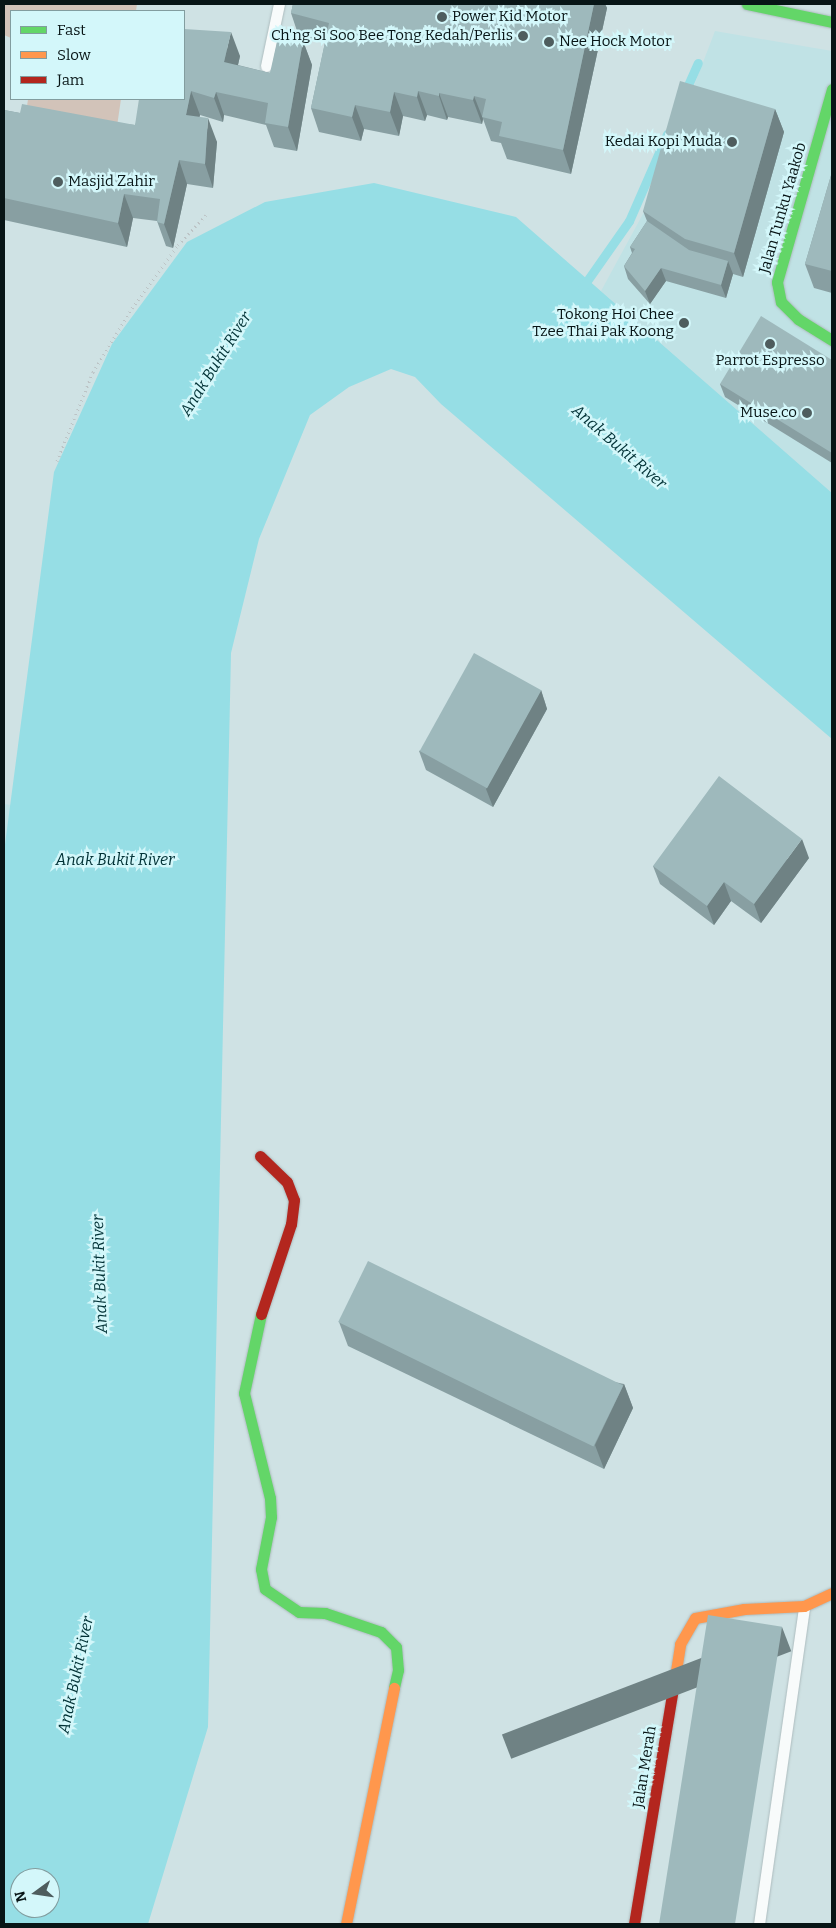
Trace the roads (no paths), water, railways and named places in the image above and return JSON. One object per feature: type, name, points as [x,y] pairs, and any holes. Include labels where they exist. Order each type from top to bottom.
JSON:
[{"type":"street","points":[[747,4],[832,22]]},
{"type":"street","name":"Jalan Tunku Yaakob","points":[[832,89],[777,282],[781,302],[798,319],[832,340]]},
{"type":"street","points":[[260,1156],[287,1182],[294,1200],[291,1224],[264,1298],[244,1393],[270,1498],[271,1517],[261,1569],[265,1589],[299,1612],[325,1613],[367,1625],[381,1632],[396,1646],[398,1670],[346,1924]]},
{"type":"street","points":[[804,1606],[832,1594]]},
{"type":"street","name":"Jalan Merah","points":[[634,1924],[680,1644],[695,1618],[744,1609],[804,1606]]},
{"type":"lane","points":[[266,66],[279,4]]},
{"type":"lane","points":[[759,1924],[804,1606]]},
{"type":"water","name":"Anak Bukit River","points":[[374,183],[516,217],[832,493],[832,739],[441,404],[415,377],[391,369],[349,387],[310,415],[259,539],[231,653],[208,1727],[148,1924],[4,1924],[4,852],[54,472],[112,344],[187,242],[265,202]]},
{"type":"waterway","points":[[684,94],[698,63]]},
{"type":"waterway","points":[[582,288],[629,221],[667,134]]},
{"type":"place","name":"Power Kid Motor","points":[[442,17]]},
{"type":"place","name":"Ch'ng Si Soo Bee Tong Kedah/Perlis","points":[[523,36]]},
{"type":"place","name":"Nee Hock Motor","points":[[549,42]]},
{"type":"place","name":"Kedai Kopi Muda","points":[[732,142]]},
{"type":"place","name":"Masjid Zahir","points":[[58,182]]},
{"type":"place","name":"Tokong Hoi Chee Tzee Thai Pak Koong","points":[[684,323]]},
{"type":"place","name":"Parrot Espresso","points":[[770,344]]},
{"type":"place","name":"Muse.co","points":[[807,413]]}]
